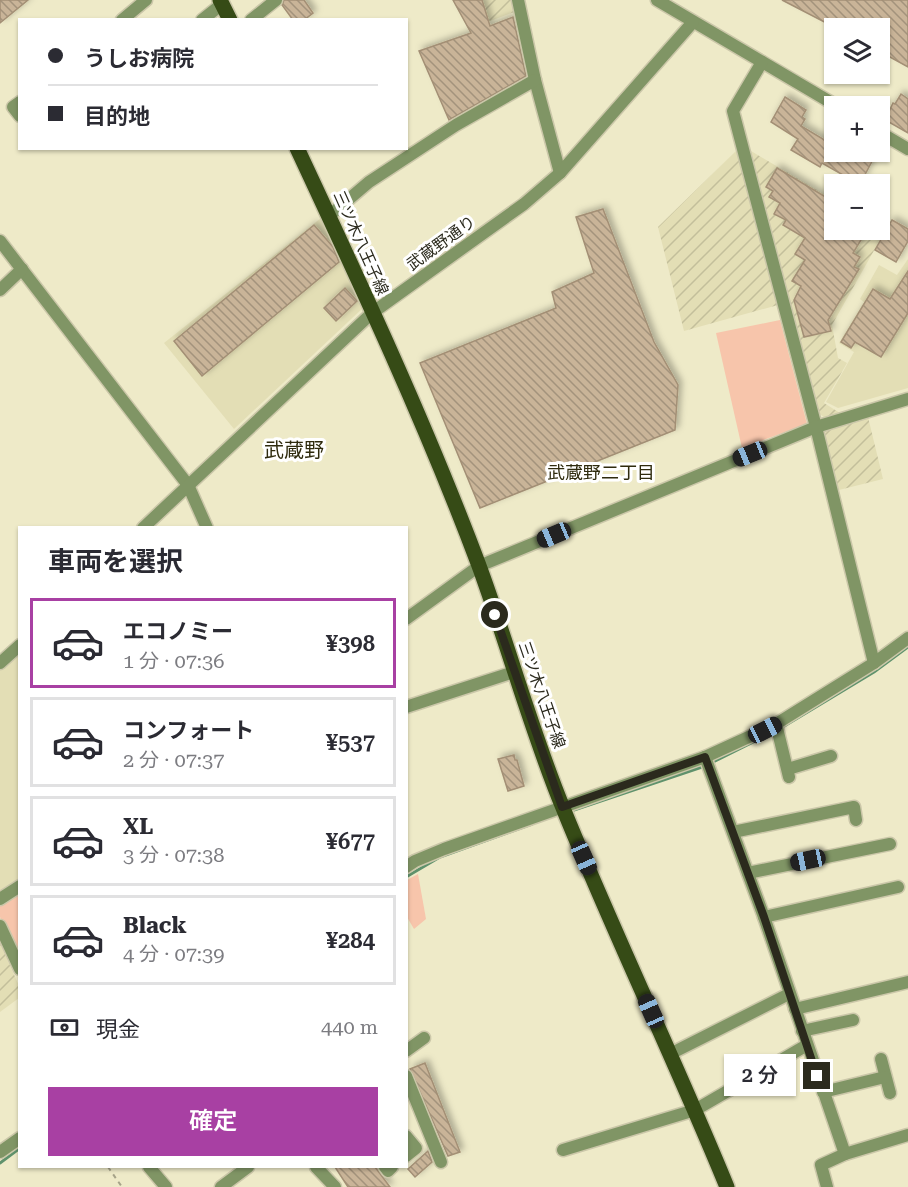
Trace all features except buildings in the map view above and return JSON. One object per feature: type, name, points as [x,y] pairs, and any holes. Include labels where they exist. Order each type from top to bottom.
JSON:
[{"type":"main road","points":[[221,2],[229,18]]},
{"type":"main road","name":"三ツ木八王子線","points":[[298,150],[423,427],[479,566],[562,807],[696,1110],[727,1187]]},
{"type":"street","points":[[124,18],[146,0]]},
{"type":"street","points":[[254,18],[276,0]]},
{"type":"street","points":[[518,0],[535,80],[560,173]]},
{"type":"street","points":[[657,0],[824,98]]},
{"type":"street","points":[[204,18],[221,2]]},
{"type":"street","name":"武蔵野通り","points":[[145,526],[372,313],[524,204],[560,173],[693,22]]},
{"type":"street","points":[[762,62],[733,111],[816,427],[874,663]]},
{"type":"street","points":[[329,216],[369,182],[456,124],[535,80]]},
{"type":"street","points":[[890,138],[908,149]]},
{"type":"street","points":[[0,241],[188,484],[206,526]]},
{"type":"street","points":[[0,290],[22,269]]},
{"type":"street","points":[[408,618],[479,566],[816,427],[908,399]]},
{"type":"street","points":[[408,866],[444,849],[562,807],[707,762],[777,728],[908,638]]},
{"type":"street","points":[[0,663],[18,647]]},
{"type":"street","points":[[408,706],[514,672]]},
{"type":"street","points":[[777,728],[788,773],[831,756]]},
{"type":"street","points":[[707,762],[764,917],[845,1154]]},
{"type":"street","points":[[733,832],[854,807],[856,820]]},
{"type":"street","points":[[748,873],[890,844]]},
{"type":"street","points":[[0,899],[18,887]]},
{"type":"street","points":[[764,917],[898,887]]},
{"type":"street","points":[[0,926],[18,965]]},
{"type":"street","points":[[795,1009],[908,982]]},
{"type":"street","points":[[670,1054],[789,994]]},
{"type":"street","points":[[802,1031],[853,1020]]},
{"type":"street","points":[[408,1050],[424,1038]]},
{"type":"street","points":[[563,1150],[696,1110],[807,1045]]},
{"type":"street","points":[[881,1059],[890,1093]]},
{"type":"street","points":[[822,1092],[885,1077]]},
{"type":"street","points":[[408,1081],[441,1162]]},
{"type":"street","points":[[827,1187],[821,1165],[845,1154],[908,1135]]},
{"type":"street","points":[[408,1138],[416,1148],[408,1154]]},
{"type":"street","points":[[0,1152],[18,1139]]},
{"type":"street","points":[[150,1168],[165,1187]]},
{"type":"street","points":[[221,1187],[247,1168]]},
{"type":"street","points":[[317,1168],[335,1187]]},
{"type":"path","points":[[109,1168],[122,1187]]},
{"type":"shaded area","points":[[453,0],[511,0],[514,12],[469,29]]},
{"type":"shaded area","points":[[737,150],[778,305],[684,331],[658,227]]},
{"type":"shaded area","points":[[751,151],[824,194],[824,240],[880,240],[832,325],[838,358],[847,363],[824,403],[840,413],[824,417],[818,413]]},
{"type":"shaded area","points":[[321,218],[364,307],[234,429],[164,343]]},
{"type":"shaded area","points":[[908,259],[908,388],[838,408],[826,402],[854,352],[839,343],[864,302],[860,299],[879,265],[897,275]]},
{"type":"shaded area","points":[[780,320],[807,424],[742,448],[716,333]]},
{"type":"shaded area","points":[[868,417],[883,479],[835,491],[821,439],[824,431]]},
{"type":"shaded area","points":[[18,646],[18,887],[0,899],[0,663]]},
{"type":"shaded area","points":[[418,874],[426,919],[414,929],[408,919],[408,879]]},
{"type":"shaded area","points":[[18,893],[18,956],[0,917],[0,905]]},
{"type":"shaded area","points":[[0,943],[18,984],[18,999],[0,1012]]},
{"type":"waterway","points":[[781,728],[874,672],[908,647]]},
{"type":"waterway","points":[[711,763],[775,731]]},
{"type":"waterway","points":[[574,810],[705,766]]},
{"type":"waterway","points":[[408,876],[440,857],[532,824]]},
{"type":"waterway","points":[[0,1163],[18,1150]]},
{"type":"district","name":"武蔵野","points":[[294,450]]},
{"type":"district","name":"武蔵野二丁目","points":[[601,472]]},
{"type":"route","points":[[495,615],[562,807],[705,757],[764,917],[817,1076]]}]
